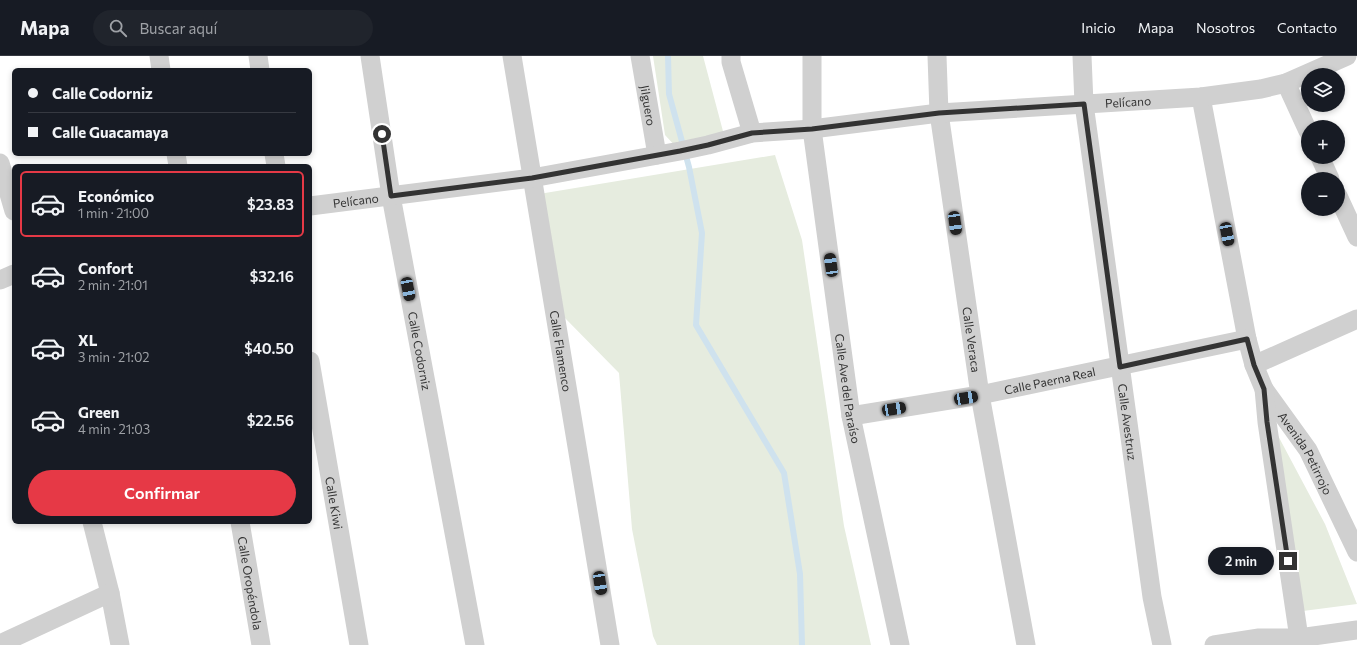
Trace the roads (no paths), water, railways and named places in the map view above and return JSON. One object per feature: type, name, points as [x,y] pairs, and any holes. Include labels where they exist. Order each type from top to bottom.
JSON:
[{"type":"street","points":[[158,56],[161,68]]},
{"type":"street","points":[[258,56],[260,68]]},
{"type":"street","name":"Calle Codorniz","points":[[370,56],[391,196],[475,645]]},
{"type":"street","name":"Calle Flamenco","points":[[512,56],[610,645]]},
{"type":"street","name":"Jilguero","points":[[640,56],[657,155]]},
{"type":"street","points":[[732,56],[732,62],[752,133]]},
{"type":"street","name":"Calle Ave del Paraíso","points":[[812,56],[812,129],[851,416],[900,645]]},
{"type":"street","name":"Calle Veraca","points":[[937,56],[939,113],[980,395],[1026,645]]},
{"type":"street","name":"Calle Avestruz","points":[[1082,56],[1084,104],[1152,597],[1162,645]]},
{"type":"street","name":"Pelícano","points":[[312,206],[532,178],[680,151],[752,133],[812,129],[939,113],[1200,97],[1261,89],[1286,83],[1347,56]]},
{"type":"street","points":[[1286,83],[1303,120]]},
{"type":"street","name":"Avenida Petirrojo","points":[[1200,97],[1247,339],[1254,365],[1264,389],[1308,450],[1357,552]]},
{"type":"street","points":[[0,163],[12,204]]},
{"type":"street","points":[[1345,211],[1357,237]]},
{"type":"street","points":[[0,280],[12,275]]},
{"type":"street","points":[[1254,365],[1357,319]]},
{"type":"street","name":"Calle Paerna Real","points":[[851,416],[980,395],[1120,367],[1247,339]]},
{"type":"street","name":"Calle Kiwi","points":[[312,373],[359,645]]},
{"type":"street","points":[[1264,389],[1267,422],[1299,638]]},
{"type":"street","points":[[93,524],[110,593],[120,645]]},
{"type":"street","name":"Calle Oropéndola","points":[[240,524],[261,645]]},
{"type":"street","points":[[0,644],[110,593]]},
{"type":"street","points":[[1214,645],[1299,638],[1357,630]]},
{"type":"waterway","points":[[668,56],[669,94],[689,167],[702,233],[696,325],[784,473],[800,574],[802,645]]}]
